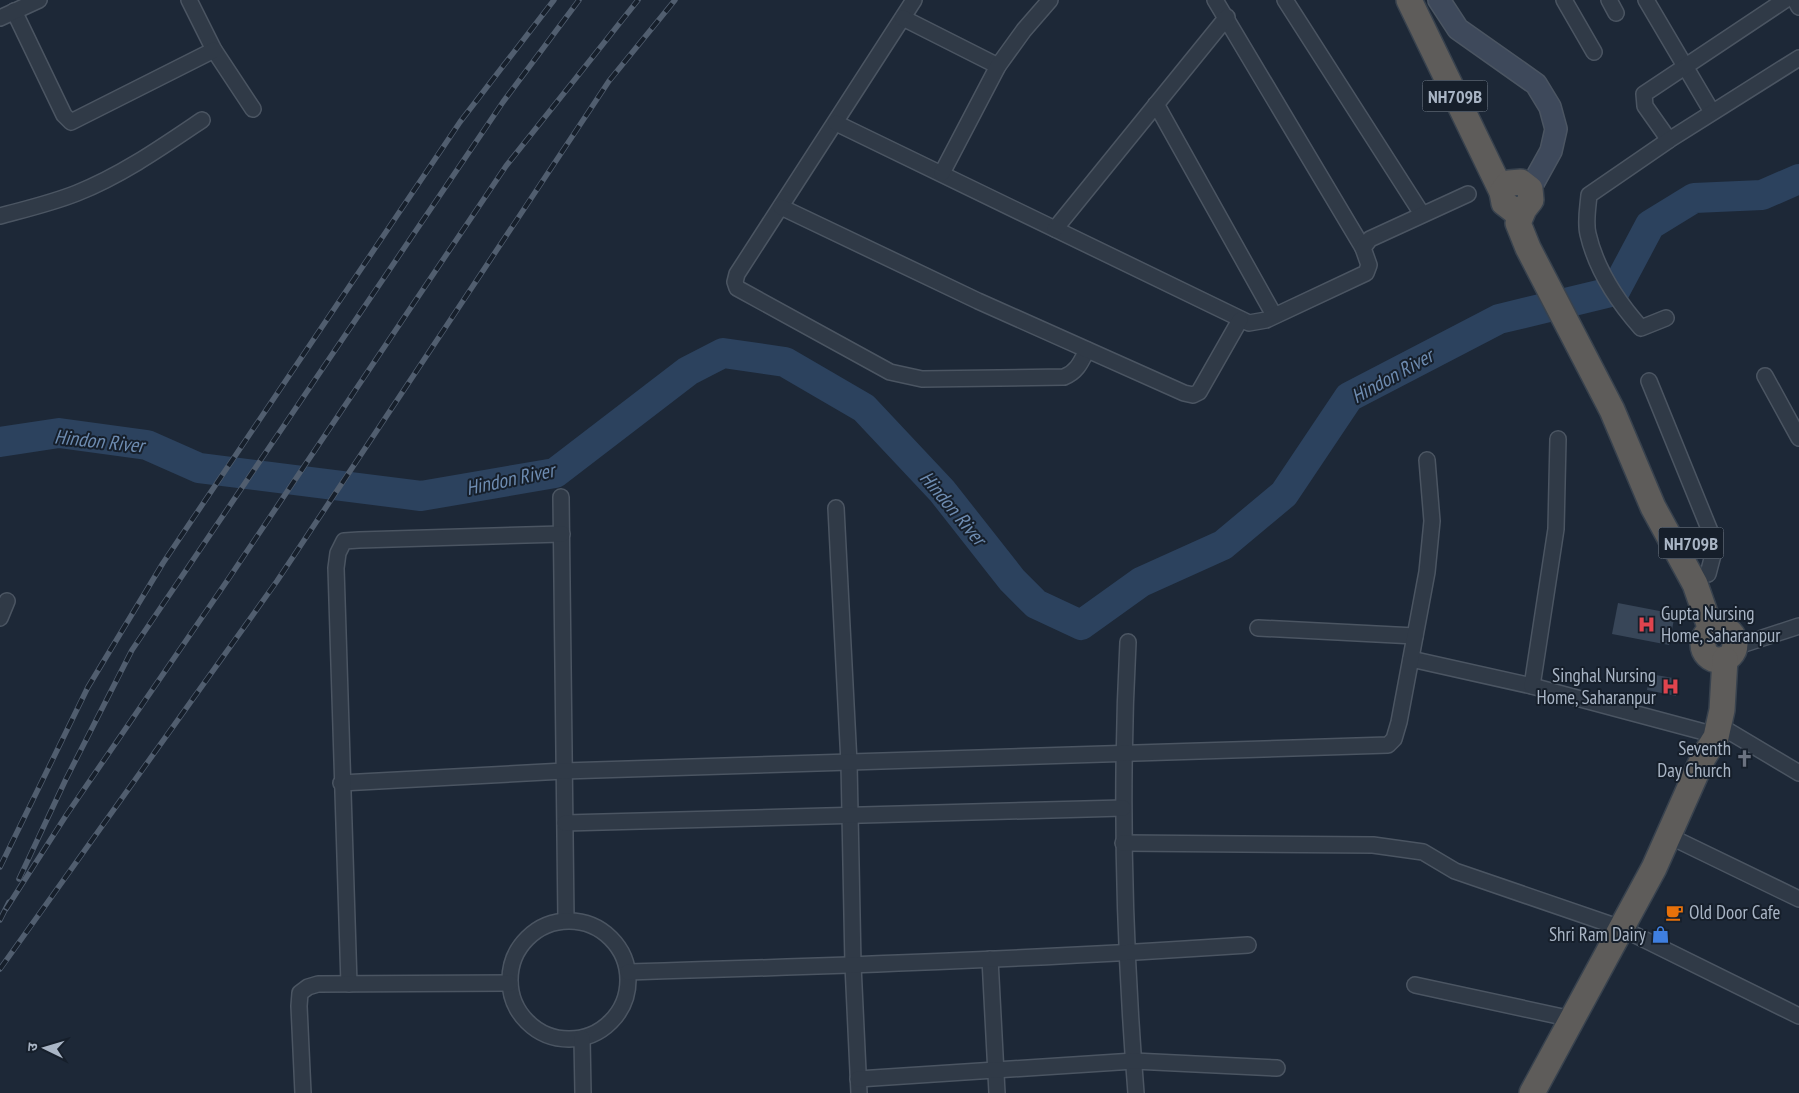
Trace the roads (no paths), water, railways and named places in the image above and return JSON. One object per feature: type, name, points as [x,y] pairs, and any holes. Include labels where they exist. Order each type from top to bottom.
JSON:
[{"type":"highway","name":"NH709B","points":[[1409,0],[1502,192],[1502,198],[1508,208],[1513,210],[1527,199]]},
{"type":"highway","name":"NH709B","points":[[1527,199],[1518,223],[1528,248],[1612,410],[1623,440],[1637,466],[1653,507],[1695,584],[1722,645]]},
{"type":"highway","name":"NH709B","points":[[1532,1093],[1654,868],[1703,758],[1712,729],[1722,645],[1708,574],[1660,492],[1637,466]]},
{"type":"main road","points":[[1439,0],[1458,29],[1536,84],[1550,107],[1556,129],[1551,151],[1527,199]]},
{"type":"street","points":[[0,18],[39,0]]},
{"type":"street","points":[[189,0],[214,50],[254,109]]},
{"type":"street","points":[[914,0],[738,274],[735,282],[737,288],[890,372],[922,379],[1064,378],[1073,374],[1078,368],[1087,350]]},
{"type":"street","points":[[942,173],[998,66],[1024,30],[1050,0]]},
{"type":"street","points":[[836,123],[942,173],[1240,320],[1258,323],[1366,273],[1369,265],[1363,248],[1215,0]]},
{"type":"street","points":[[1285,0],[1422,214]]},
{"type":"street","points":[[1564,0],[1594,52]]},
{"type":"street","points":[[1646,0],[1712,112]]},
{"type":"street","points":[[1669,140],[1645,106],[1643,99],[1649,89],[1785,0]]},
{"type":"street","points":[[1795,0],[1799,8]]},
{"type":"street","points":[[14,11],[64,115],[71,122],[214,50]]},
{"type":"street","points":[[1054,229],[1226,17]]},
{"type":"street","points":[[903,18],[998,66]]},
{"type":"street","points":[[1666,318],[1642,328],[1623,307],[1601,269],[1588,233],[1589,195],[1669,140],[1799,58]]},
{"type":"street","points":[[1156,104],[1274,315]]},
{"type":"street","points":[[0,216],[38,206],[104,180],[145,158],[202,120]]},
{"type":"street","points":[[1363,248],[1370,239],[1468,194]]},
{"type":"street","points":[[781,207],[1087,350],[1184,393],[1193,395],[1199,392],[1240,320]]},
{"type":"street","points":[[1765,376],[1799,438]]},
{"type":"street","points":[[1650,381],[1710,531],[1714,551],[1708,574]]},
{"type":"street","points":[[1532,686],[1556,529],[1558,439]]},
{"type":"street","points":[[341,783],[564,771],[1388,746],[1394,739],[1400,722],[1427,572],[1432,521],[1428,460]]},
{"type":"street","points":[[561,497],[566,920]]},
{"type":"street","points":[[836,508],[849,763],[853,965],[858,1086],[996,1070],[1134,1061],[1277,1068]]},
{"type":"street","points":[[349,984],[341,783],[336,568],[338,553],[344,541],[562,534]]},
{"type":"street","points":[[0,618],[8,600]]},
{"type":"street","points":[[1722,645],[1799,626]]},
{"type":"street","points":[[1258,628],[1415,636]]},
{"type":"street","points":[[1128,642],[1122,754],[1123,843],[1136,1093]]},
{"type":"street","points":[[1411,660],[1532,686],[1712,729],[1799,773]]},
{"type":"street","points":[[565,823],[850,817],[1123,808]]},
{"type":"street","points":[[1669,836],[1799,899]]},
{"type":"street","points":[[1123,843],[1373,845],[1422,852],[1455,871],[1621,928],[1799,1016]]},
{"type":"street","points":[[566,920],[584,922],[600,929],[613,940],[623,954],[628,972],[628,989],[622,1006],[612,1020],[598,1032],[582,1038],[561,1038],[542,1032],[526,1020],[515,1003],[510,983],[512,964],[520,947],[526,940],[548,924],[566,920]]},
{"type":"street","points":[[628,972],[853,965],[1128,953],[1248,945]]},
{"type":"street","points":[[990,959],[998,1093]]},
{"type":"street","points":[[303,1093],[300,993],[308,987],[318,984],[510,983]]},
{"type":"street","points":[[1415,985],[1572,1018]]},
{"type":"street","points":[[582,1038],[583,1093]]},
{"type":"waterway","name":"Hindon River","points":[[0,442],[59,433],[147,445],[199,468],[421,496],[555,473],[688,371],[723,353],[785,362],[864,408],[942,491],[1012,580],[1036,604],[1081,625],[1141,582],[1223,545],[1284,494],[1349,397],[1499,319],[1615,291],[1650,225],[1694,198],[1762,195],[1799,179]]},
{"type":"railway","points":[[0,867],[88,687],[163,563],[460,122],[554,0]]},
{"type":"railway","points":[[19,879],[66,779],[132,650],[503,102],[579,0]]},
{"type":"railway","points":[[6,909],[67,814],[229,578],[506,166],[638,0]]},
{"type":"railway","points":[[0,969],[277,581],[609,81],[675,0]]},
{"type":"railway","points":[[0,920],[9,902]]},
{"type":"place","name":"Gupta Nursing Home, Saharanpur","points":[[1647,624]]},
{"type":"place","name":"Singhal Nursing Home, Saharanpur","points":[[1670,686]]},
{"type":"place","name":"Seventh Day Church","points":[[1745,759]]},
{"type":"place","name":"Old Door Cafe","points":[[1675,912]]},
{"type":"place","name":"Shri Ram Dairy","points":[[1660,934]]}]
